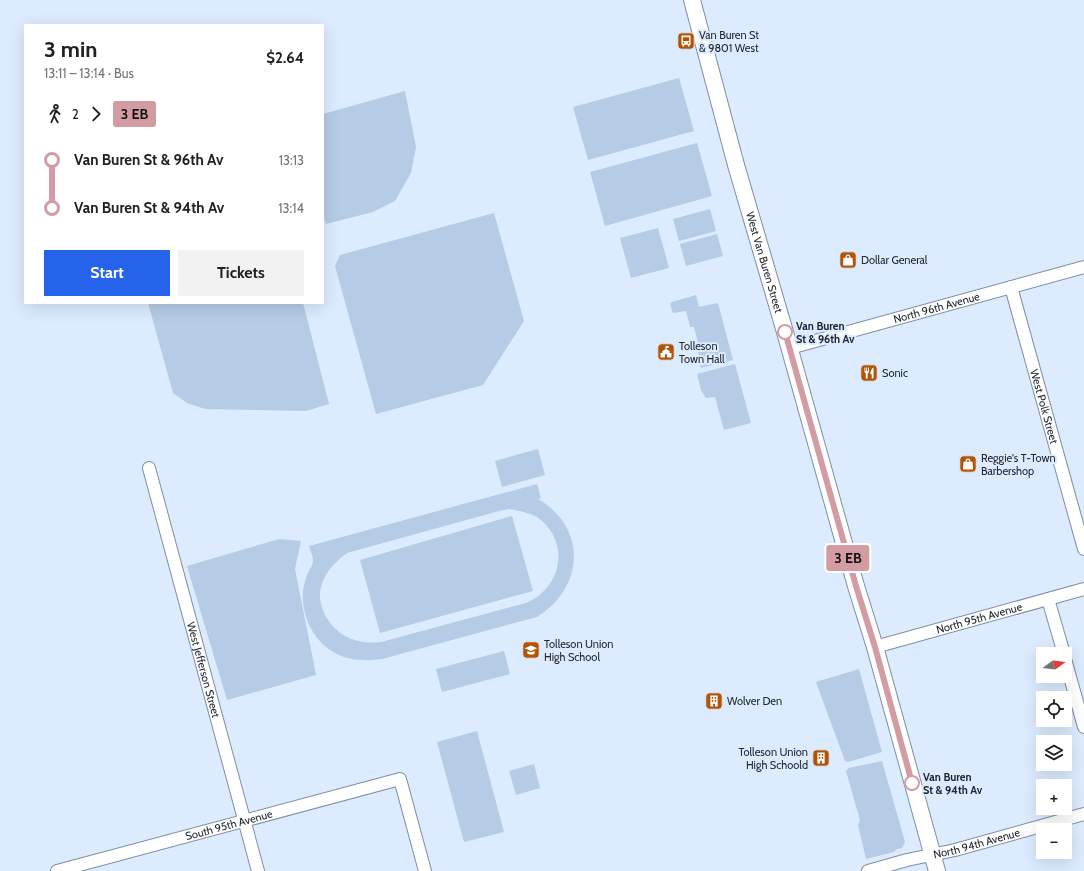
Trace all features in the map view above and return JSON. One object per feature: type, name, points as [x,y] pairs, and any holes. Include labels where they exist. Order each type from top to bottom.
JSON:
[{"type":"main road","name":"West Van Buren Street","points":[[692,0],[736,165],[790,348],[937,871]]},
{"type":"street","name":"North 96th Avenue","points":[[790,348],[1084,266]]},
{"type":"street","name":"West Polk Street","points":[[1011,287],[1084,549]]},
{"type":"street","name":"West Jefferson Street","points":[[149,468],[258,871]]},
{"type":"street","name":"North 95th Avenue","points":[[875,647],[1084,589]]},
{"type":"street","points":[[1048,599],[1062,647]]},
{"type":"street","points":[[1072,683],[1084,727]]},
{"type":"street","name":"South 95th Avenue","points":[[57,871],[86,867],[400,779],[425,871]]},
{"type":"street","name":"North 94th Avenue","points":[[868,871],[907,860],[955,850],[1084,814]]},
{"type":"shaded area","points":[[679,78],[694,131],[588,160],[573,107]]},
{"type":"shaded area","points":[[405,91],[416,147],[411,173],[395,201],[373,212],[326,224],[324,218],[324,114]]},
{"type":"shaded area","points":[[697,143],[712,196],[605,226],[590,172]]},
{"type":"shaded area","points":[[710,209],[716,231],[679,241],[673,219]]},
{"type":"shaded area","points":[[494,213],[524,321],[483,385],[376,414],[335,266],[340,255]]},
{"type":"shaded area","points":[[658,228],[669,268],[631,278],[620,238]]},
{"type":"shaded area","points":[[717,234],[723,256],[686,266],[680,244]]},
{"type":"shaded area","points":[[696,295],[699,307],[718,303],[733,360],[701,368],[698,360],[700,360],[696,343],[698,343],[694,327],[690,327],[686,311],[673,313],[670,304],[672,302]]},
{"type":"shaded area","points":[[148,304],[303,304],[329,404],[306,411],[205,409],[187,403],[173,393]]},
{"type":"shaded area","points":[[735,364],[751,423],[724,430],[715,397],[706,398],[701,390],[697,374]]},
{"type":"shaded area","points":[[538,449],[545,475],[502,487],[495,461]]},
{"type":"shaded area","points":[[537,484],[541,498],[538,499],[554,511],[566,526],[572,541],[574,558],[571,575],[564,590],[553,605],[537,617],[382,659],[359,660],[342,656],[329,649],[321,643],[310,627],[304,609],[303,600],[305,581],[313,561],[309,546]],"holes":[[[509,509],[530,514],[541,520],[550,530],[556,542],[558,566],[554,577],[547,588],[538,596],[526,603],[373,643],[357,641],[349,638],[336,630],[326,617],[320,599],[322,583],[332,566],[347,553]]]},
{"type":"shaded area","points":[[512,516],[533,591],[380,633],[360,560]]},
{"type":"shaded area","points":[[279,539],[301,541],[295,569],[316,675],[227,700],[187,566]]},
{"type":"shaded area","points":[[504,651],[510,674],[442,692],[436,669]]},
{"type":"shaded area","points":[[859,669],[882,752],[848,762],[845,761],[816,682]]},
{"type":"shaded area","points":[[477,731],[504,832],[464,842],[437,742]]},
{"type":"shaded area","points":[[882,761],[905,842],[902,848],[897,849],[894,852],[866,859],[858,825],[860,820],[846,771],[849,768]]},
{"type":"shaded area","points":[[534,764],[540,788],[516,795],[509,771]]},
{"type":"bus line","points":[[785,332],[869,632],[875,647],[912,783]]},
{"type":"place","name":"Van Buren St & 9801 West","points":[[686,41]]},
{"type":"place","name":"Dollar General","points":[[848,260]]},
{"type":"place","name":"Van Buren St & 96th Av","points":[[785,332]]},
{"type":"place","name":"Tolleson Town Hall","points":[[666,352]]},
{"type":"place","name":"Sonic","points":[[869,373]]},
{"type":"place","name":"Reggie's T-Town Barbershop","points":[[968,464]]},
{"type":"place","name":"Tolleson Union High School","points":[[531,650]]},
{"type":"place","name":"Wolver Den","points":[[714,701]]},
{"type":"place","name":"Tolleson Union High Schoold","points":[[821,758]]},
{"type":"place","name":"Van Buren St & 94th Av","points":[[912,783]]}]
